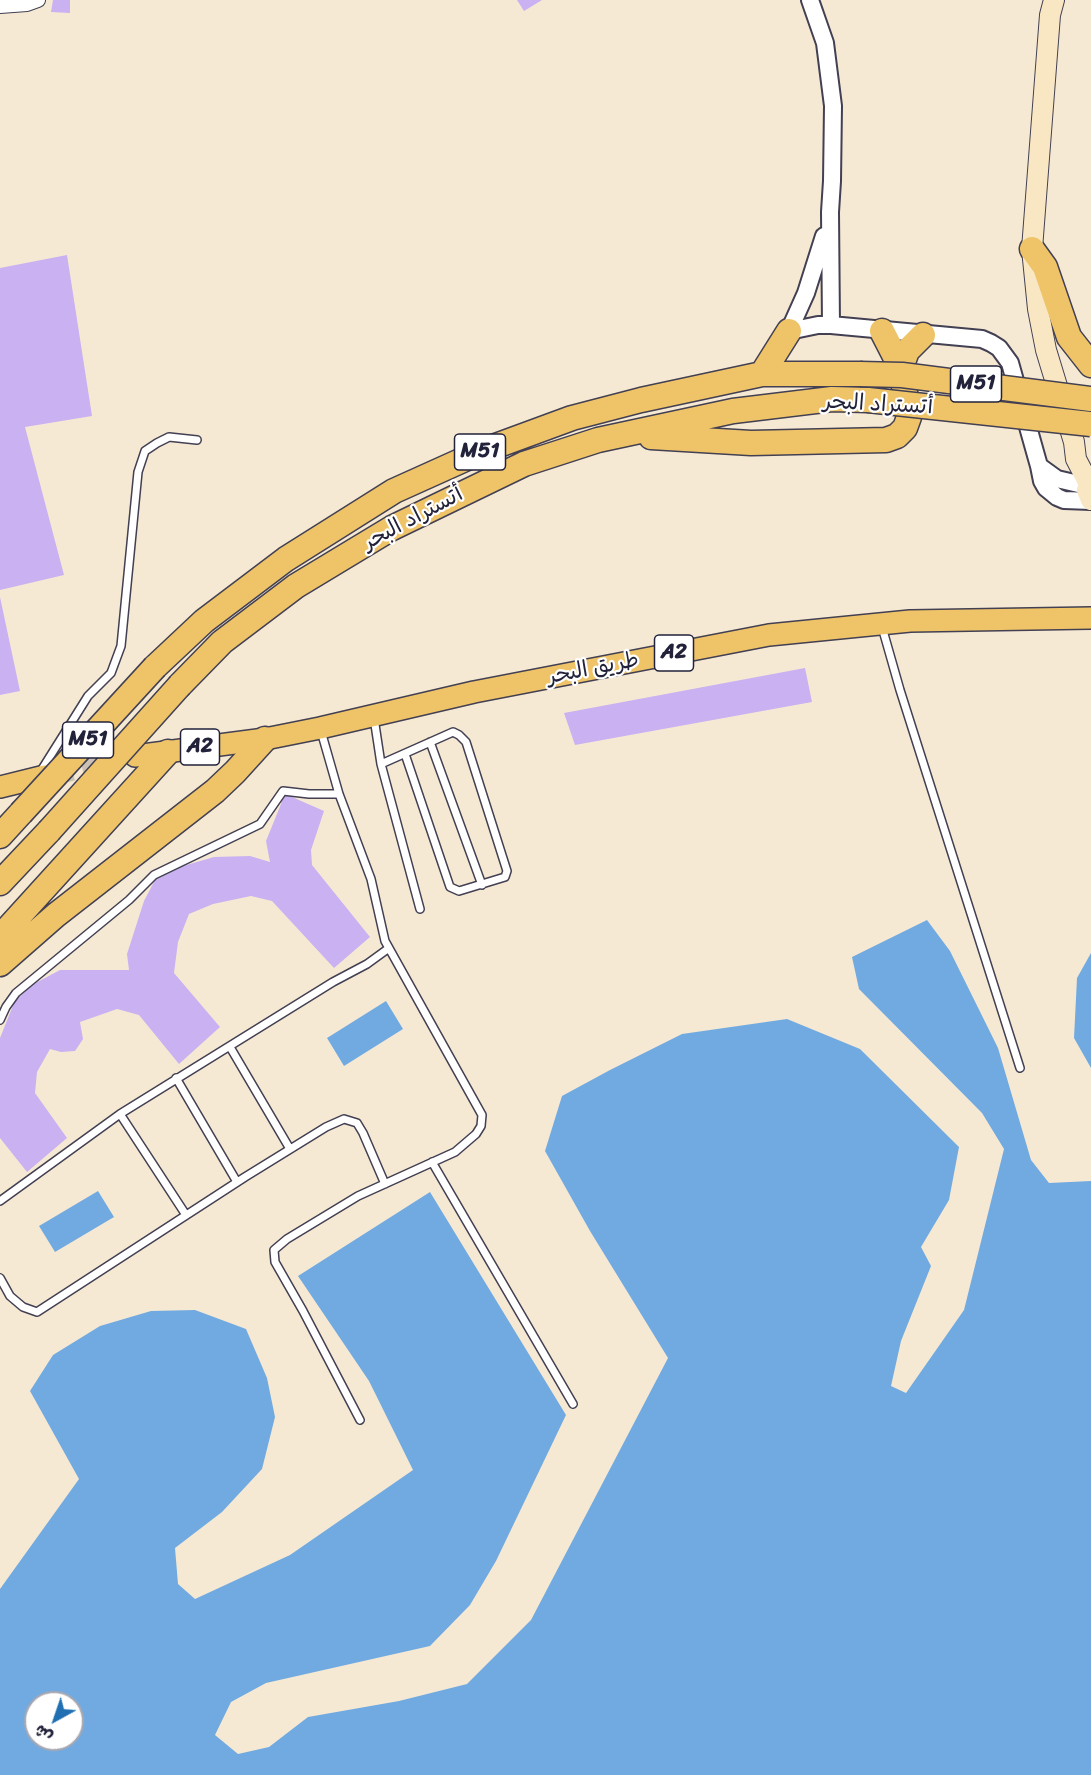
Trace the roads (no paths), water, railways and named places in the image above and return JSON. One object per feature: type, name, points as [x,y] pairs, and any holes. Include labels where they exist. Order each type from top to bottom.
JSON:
[{"type":"highway","points":[[1032,249],[1045,267],[1069,337],[1091,365]]},
{"type":"highway","points":[[762,374],[789,331]]},
{"type":"highway","points":[[622,435],[751,443],[886,440],[897,436],[905,428],[909,417],[900,368],[882,331]]},
{"type":"highway","points":[[900,368],[907,351],[923,335]]},
{"type":"highway","name":"أتستراد البحر","points":[[0,836],[155,667],[204,621],[286,559],[394,491],[485,450],[572,418],[641,400],[762,374],[902,375],[1091,399]]},
{"type":"highway","name":"أتستراد البحر","points":[[0,883],[222,642],[296,586],[392,528],[524,464],[598,440],[733,411],[832,399],[868,400],[1091,424]]},
{"type":"highway","points":[[0,964],[56,915],[215,791],[236,772],[264,739]]},
{"type":"highway","points":[[0,937],[168,752]]},
{"type":"main road","points":[[1053,0],[1032,249],[1038,309],[1046,350],[1090,486]]},
{"type":"main road","name":"طريق البحر","points":[[135,756],[264,739],[474,692],[769,635],[910,621],[1091,618]]},
{"type":"main road","points":[[0,787],[40,777]]},
{"type":"street","points":[[0,6],[27,4],[38,0]]},
{"type":"street","points":[[810,0],[825,43],[833,106],[830,212],[831,325]]},
{"type":"street","points":[[789,331],[820,253],[830,212]]},
{"type":"street","points":[[789,331],[811,326],[831,325],[982,339],[999,348],[1010,363],[1040,466],[1056,479],[1090,486]]},
{"type":"lane","points":[[40,777],[88,696],[111,673],[121,646],[138,472],[145,451],[169,437],[197,440]]},
{"type":"lane","points":[[881,624],[1020,1068]]},
{"type":"lane","points":[[374,716],[381,764],[420,909]]},
{"type":"lane","points":[[320,728],[339,794],[371,879],[385,941],[482,1115],[481,1126],[465,1145],[358,1196],[287,1239],[274,1250],[275,1262],[360,1420]]},
{"type":"lane","points":[[381,764],[453,732],[459,735],[466,742],[507,871],[505,877],[459,891],[450,887],[405,754]]},
{"type":"lane","points":[[430,742],[482,885]]},
{"type":"lane","points":[[0,1020],[16,993],[121,907],[154,875],[260,824],[283,791],[339,794]]},
{"type":"lane","points":[[0,1201],[120,1114],[333,982],[367,964],[389,948]]},
{"type":"lane","points":[[230,1047],[290,1149]]},
{"type":"lane","points":[[176,1078],[237,1182]]},
{"type":"lane","points":[[120,1114],[186,1215]]},
{"type":"lane","points":[[0,1278],[9,1296],[22,1307],[37,1312],[237,1182],[326,1127],[344,1119],[357,1123],[363,1132],[385,1184]]},
{"type":"lane","points":[[432,1162],[573,1404]]},
{"type":"water","points":[[927,920],[950,951],[998,1048],[1031,1160],[1049,1183],[1091,1181],[1091,1775],[0,1775],[0,1589],[79,1479],[30,1391],[53,1355],[100,1326],[151,1311],[195,1310],[246,1329],[267,1378],[275,1417],[262,1469],[222,1512],[175,1548],[178,1584],[195,1599],[290,1555],[413,1470],[369,1381],[298,1276],[430,1192],[566,1415],[496,1561],[470,1605],[430,1646],[266,1683],[231,1702],[215,1735],[238,1754],[269,1747],[308,1717],[399,1701],[467,1684],[531,1620],[668,1358],[590,1231],[545,1151],[562,1096],[682,1034],[787,1019],[860,1049],[959,1147],[949,1200],[921,1247],[931,1266],[901,1341],[891,1386],[906,1393],[964,1310],[1004,1149],[982,1113],[859,989],[852,957]]},
{"type":"water","points":[[1091,953],[1091,1068],[1074,1038],[1077,978]]},
{"type":"water","points":[[386,1001],[403,1029],[344,1066],[327,1038]]},
{"type":"water","points":[[98,1191],[114,1217],[55,1252],[39,1226]]},
{"type":"tunnel","points":[[52,775],[118,760]]}]
